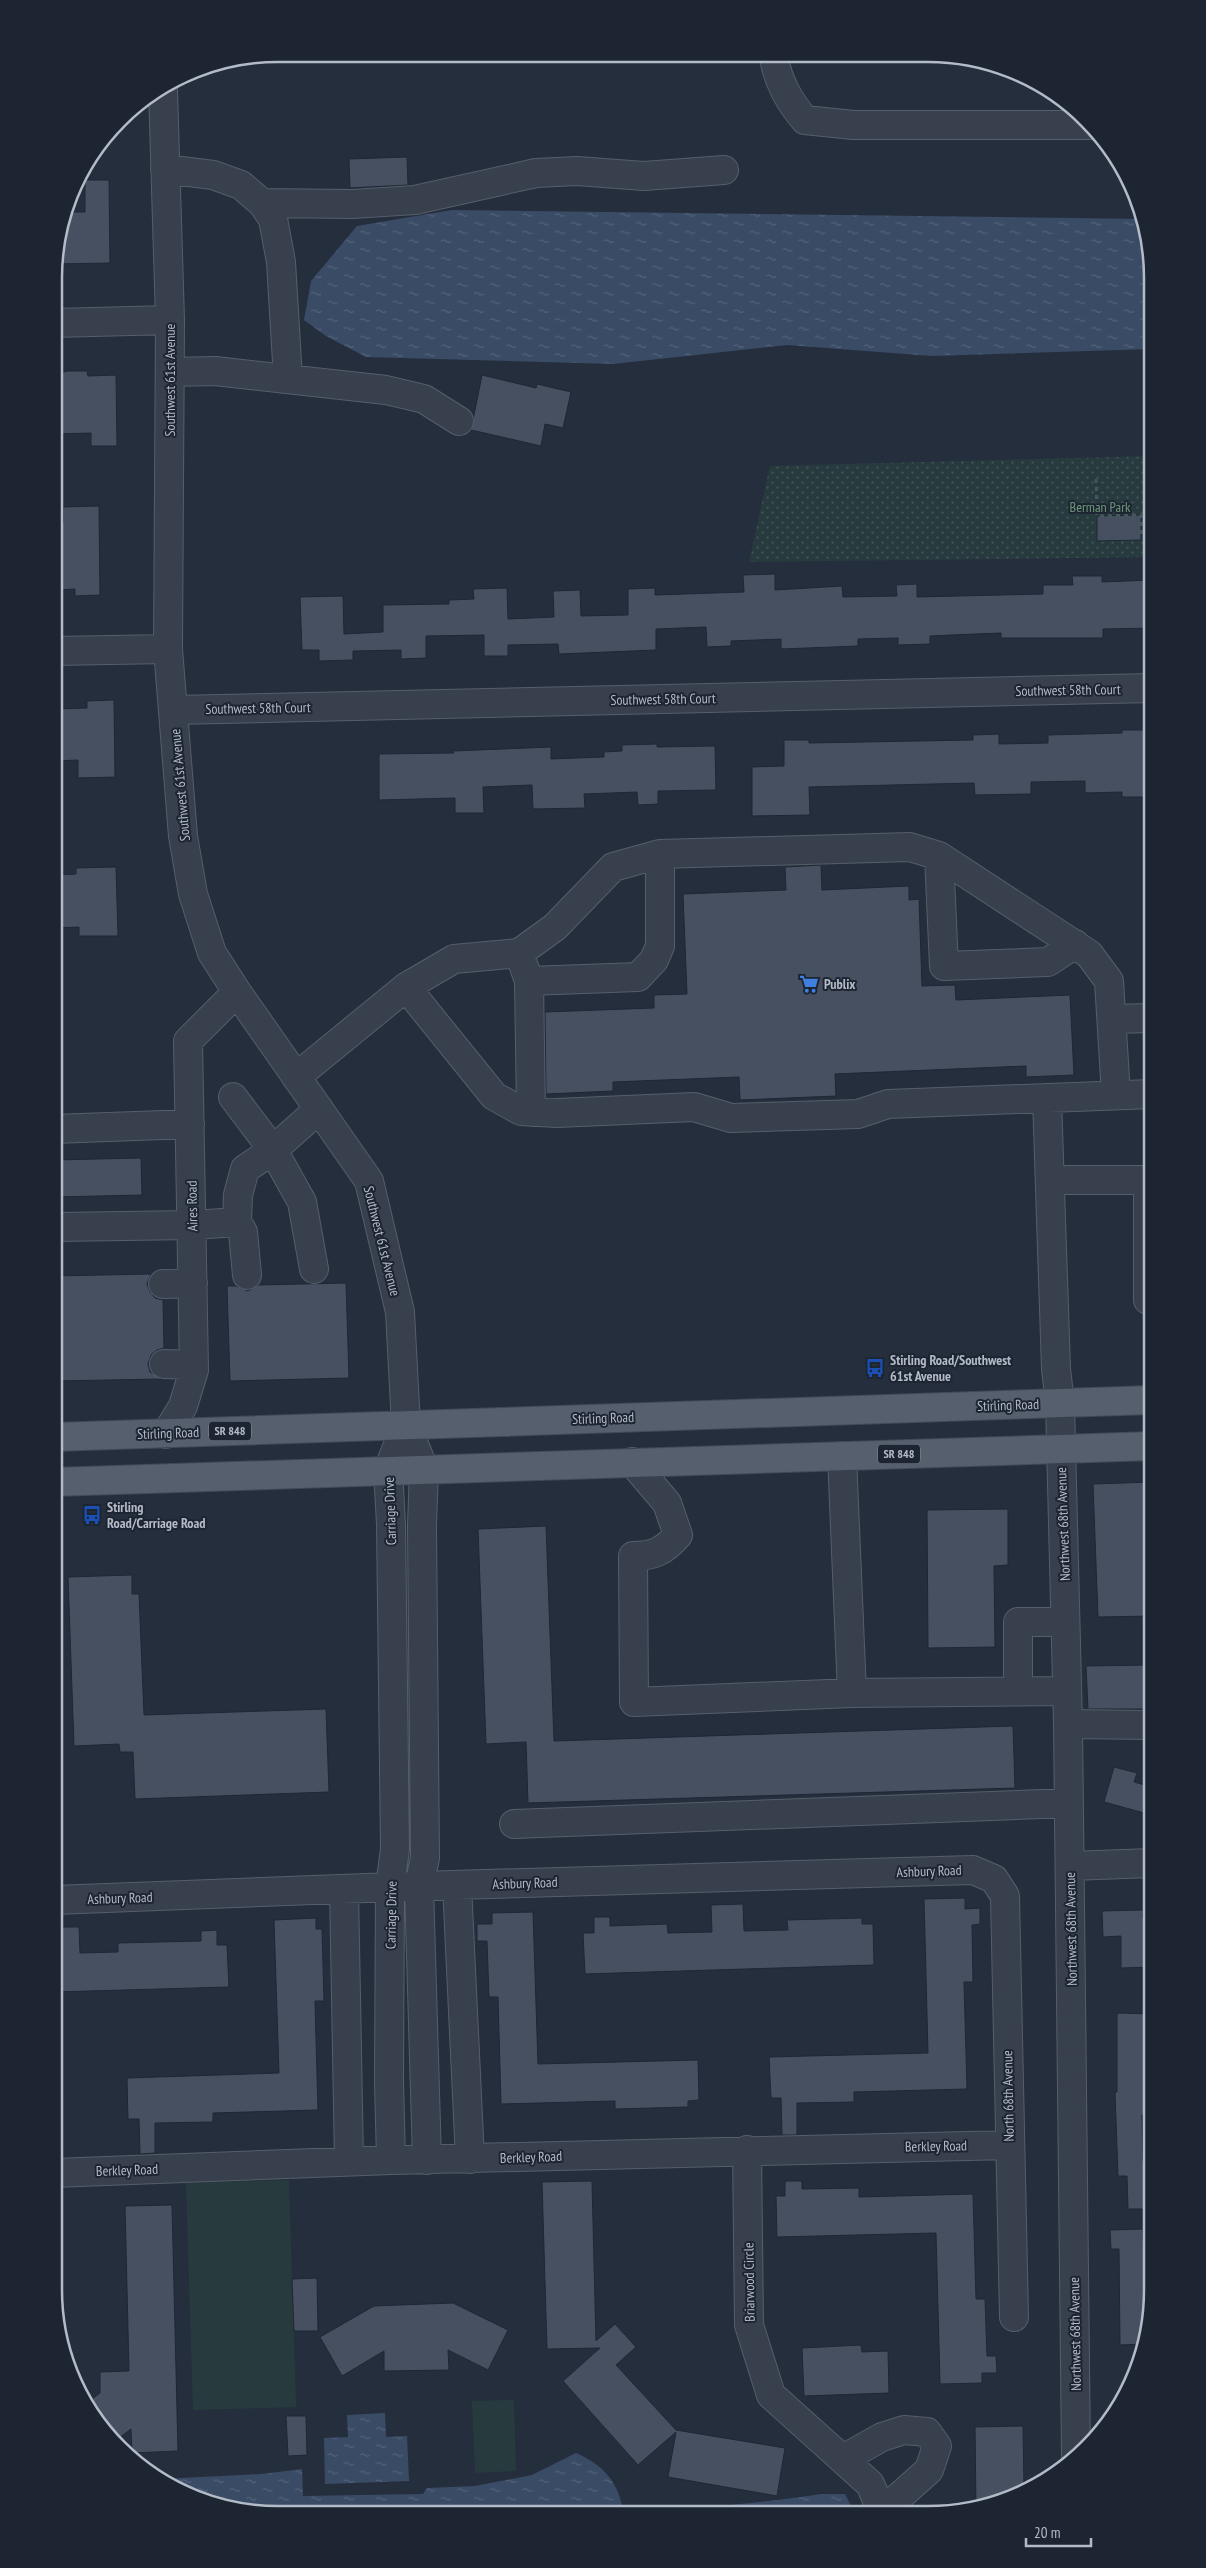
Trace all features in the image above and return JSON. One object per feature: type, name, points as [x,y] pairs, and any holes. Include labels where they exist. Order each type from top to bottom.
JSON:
[{"type":"main road","name":"Stirling Road","points":[[63,1437],[1144,1400]]},
{"type":"main road","name":"SR 848","points":[[63,1482],[1144,1446]]},
{"type":"street","points":[[774,62],[775,67],[795,109],[805,120],[852,125],[1078,124]]},
{"type":"street","name":"Southwest 61st Avenue","points":[[163,96],[170,320],[168,648],[183,836],[193,894],[212,952],[237,992],[369,1181],[400,1312],[406,1425]]},
{"type":"street","points":[[165,169],[213,175],[241,186],[262,204],[273,219],[281,262],[288,379]]},
{"type":"street","points":[[262,204],[352,204],[415,200],[536,172],[577,171],[644,176],[724,170]]},
{"type":"street","points":[[63,323],[170,320]]},
{"type":"street","points":[[170,372],[215,372],[396,392],[424,399],[459,421]]},
{"type":"street","points":[[63,651],[168,648]]},
{"type":"street","name":"Southwest 58th Court","points":[[174,710],[1144,688]]},
{"type":"street","points":[[296,1077],[406,987],[454,959],[519,953],[555,927],[613,867],[660,854],[910,847],[939,856],[1089,954],[1109,981],[1116,1095]]},
{"type":"street","points":[[528,981],[638,977],[654,960],[660,946],[660,854]]},
{"type":"street","points":[[939,856],[944,966],[1048,962],[1075,944]]},
{"type":"street","points":[[519,953],[528,981],[531,1112]]},
{"type":"street","points":[[406,987],[494,1096],[521,1111],[694,1107],[731,1118],[858,1114],[888,1104],[1144,1094]]},
{"type":"street","name":"Aires Road","points":[[166,1434],[183,1406],[194,1364],[193,1225],[188,1041],[237,992]]},
{"type":"street","points":[[1112,1019],[1144,1018]]},
{"type":"street","points":[[233,1097],[273,1150],[302,1202],[314,1269]]},
{"type":"street","name":"Northwest 68th Avenue","points":[[1047,1098],[1056,1369],[1060,1403],[1066,1622],[1076,2446]]},
{"type":"street","points":[[247,1275],[244,1232],[237,1222],[238,1195],[245,1169],[273,1150],[319,1109]]},
{"type":"street","points":[[63,1129],[190,1124]]},
{"type":"street","points":[[1050,1180],[1144,1179]]},
{"type":"street","points":[[63,1226],[193,1225],[237,1222]]},
{"type":"street","points":[[163,1284],[193,1283]]},
{"type":"street","points":[[164,1364],[194,1364]]},
{"type":"street","name":"Carriage Drive","points":[[406,1425],[424,1469],[422,1564],[425,1858],[419,1886],[427,2160]]},
{"type":"street","name":"Carriage Drive","points":[[391,2160],[389,2082],[390,1887],[395,1849],[392,1564],[388,1470],[406,1425]]},
{"type":"street","points":[[842,1456],[852,1693]]},
{"type":"street","points":[[632,1462],[667,1503],[678,1535],[665,1550],[650,1556],[633,1556],[634,1702],[852,1693],[1067,1690]]},
{"type":"street","points":[[392,1564],[422,1564]]},
{"type":"street","points":[[1018,1690],[1018,1622],[1066,1622]]},
{"type":"street","points":[[1068,1724],[1144,1726]]},
{"type":"street","points":[[514,1824],[1069,1804]]},
{"type":"street","points":[[1070,1866],[1144,1863]]},
{"type":"street","name":"Ashbury Road","points":[[63,1900],[419,1886],[973,1870],[994,1879]]},
{"type":"street","name":"North 68th Avenue","points":[[994,1879],[1005,1896],[1014,2316]]},
{"type":"street","points":[[457,1885],[470,2159]]},
{"type":"street","points":[[344,1889],[349,2161]]},
{"type":"street","name":"Berkley Road","points":[[63,2172],[349,2161],[1009,2145]]},
{"type":"street","name":"Briarwood Circle","points":[[747,2150],[749,2325],[771,2395],[870,2484],[879,2506]]},
{"type":"street","points":[[843,2459],[882,2437],[904,2430],[927,2432],[937,2446],[929,2470],[890,2506]]},
{"type":"path","points":[[1096,479],[1097,516],[1141,515],[1141,534],[1144,534]]},
{"type":"green space","name":"Berman Park","points":[[1144,456],[1144,557],[749,562],[770,466]]},
{"type":"green space","points":[[289,2180],[296,2407],[193,2410],[186,2183]]},
{"type":"green space","points":[[514,2400],[516,2471],[475,2473],[472,2401]]},
{"type":"water","points":[[452,210],[1135,219],[1142,250],[1144,349],[932,356],[787,345],[613,364],[366,357],[326,336],[304,320],[311,281],[357,226]]},
{"type":"water","points":[[385,2413],[386,2437],[407,2436],[409,2481],[325,2484],[324,2438],[348,2437],[347,2415]]},
{"type":"water","points":[[576,2453],[593,2462],[606,2473],[616,2487],[624,2506],[279,2506],[250,2504],[223,2498],[196,2489],[174,2478],[262,2474],[302,2469],[303,2496],[423,2494],[427,2488],[475,2486],[532,2475]]},
{"type":"water","points":[[821,2494],[845,2494],[851,2506],[720,2506]]},
{"type":"building","points":[[407,157],[408,185],[350,188],[349,159]]},
{"type":"building","points":[[86,180],[109,180],[110,263],[63,264],[64,250],[73,212],[85,212]]},
{"type":"building","points":[[87,371],[88,376],[116,375],[117,446],[91,446],[91,433],[63,434],[63,372]]},
{"type":"building","points":[[482,375],[536,388],[537,384],[571,392],[563,428],[545,424],[541,446],[471,430]]},
{"type":"building","points":[[99,506],[100,595],[75,596],[75,589],[63,590],[63,507]]},
{"type":"building","points":[[1141,515],[1141,540],[1097,541],[1097,516]]},
{"type":"building","points":[[775,574],[775,590],[842,586],[843,597],[897,596],[896,585],[917,584],[917,597],[1043,594],[1043,585],[1073,585],[1072,576],[1102,576],[1102,582],[1144,580],[1144,628],[1103,629],[1103,638],[1001,638],[1001,633],[930,636],[930,644],[898,645],[898,638],[858,639],[858,646],[781,649],[781,639],[731,641],[731,646],[707,647],[706,627],[656,629],[656,650],[559,654],[558,644],[508,645],[508,656],[484,656],[484,635],[426,636],[426,658],[401,659],[401,650],[353,651],[353,660],[319,661],[319,650],[302,650],[300,597],[343,596],[344,634],[383,632],[383,605],[449,604],[449,600],[474,599],[473,589],[507,588],[508,619],[554,617],[553,591],[580,590],[581,616],[628,615],[628,589],[655,588],[655,595],[744,592],[743,575]]},
{"type":"building","points":[[114,700],[115,777],[78,778],[78,760],[63,761],[63,709],[87,708],[87,701]]},
{"type":"building","points":[[1122,730],[1144,730],[1144,797],[1122,797],[1122,792],[1085,793],[1085,781],[1031,782],[1031,794],[975,795],[974,783],[809,787],[810,815],[752,816],[752,767],[784,766],[784,740],[809,740],[809,743],[973,740],[973,735],[999,734],[999,744],[1048,743],[1048,735],[1122,733]]},
{"type":"building","points":[[657,744],[657,747],[715,746],[716,790],[658,791],[658,804],[638,805],[637,792],[584,794],[585,808],[533,809],[532,785],[483,787],[484,813],[455,813],[455,798],[379,800],[379,754],[454,753],[453,751],[551,747],[551,759],[604,757],[604,752],[622,751],[622,745]]},
{"type":"building","points":[[821,865],[822,890],[909,886],[909,900],[919,899],[922,986],[955,985],[956,1000],[1070,995],[1074,1075],[1026,1077],[1026,1066],[835,1074],[836,1096],[740,1100],[739,1077],[613,1082],[613,1091],[546,1094],[545,1012],[654,1008],[654,995],[687,994],[683,894],[786,890],[785,867]]},
{"type":"building","points":[[116,867],[118,936],[79,936],[79,927],[63,928],[63,875],[76,874],[76,868]]},
{"type":"building","points":[[141,1158],[142,1195],[63,1197],[63,1160]]},
{"type":"building","points":[[151,1274],[147,1284],[150,1292],[155,1298],[163,1300],[164,1348],[157,1350],[151,1355],[148,1364],[150,1372],[162,1379],[63,1381],[63,1276]]},
{"type":"building","points":[[346,1283],[349,1378],[230,1381],[227,1286],[236,1286],[248,1291],[258,1285]]},
{"type":"building","points":[[1144,1482],[1144,1616],[1098,1617],[1093,1484]]},
{"type":"building","points":[[1008,1509],[1008,1565],[994,1566],[995,1647],[928,1648],[927,1510]]},
{"type":"building","points":[[546,1526],[554,1741],[1013,1726],[1015,1788],[528,1803],[526,1742],[486,1744],[478,1529]]},
{"type":"building","points":[[132,1575],[132,1594],[139,1594],[144,1715],[326,1709],[329,1792],[135,1799],[133,1752],[120,1752],[119,1744],[74,1746],[68,1577]]},
{"type":"building","points":[[1144,1665],[1144,1709],[1088,1709],[1086,1666]]},
{"type":"building","points":[[1114,1767],[1137,1773],[1134,1782],[1144,1785],[1144,1813],[1104,1802]]},
{"type":"building","points":[[965,1898],[965,1909],[980,1908],[980,1924],[972,1925],[973,1982],[964,1982],[967,2089],[854,2092],[854,2102],[797,2103],[797,2135],[782,2135],[781,2098],[771,2098],[769,2057],[928,2053],[924,1899]]},
{"type":"building","points":[[743,1904],[744,1931],[788,1930],[787,1920],[862,1918],[862,1924],[873,1924],[874,1965],[585,1974],[583,1933],[594,1933],[594,1917],[610,1917],[610,1926],[667,1924],[668,1933],[712,1932],[711,1905]]},
{"type":"building","points":[[1143,1910],[1144,1967],[1121,1968],[1121,1936],[1103,1937],[1102,1911]]},
{"type":"building","points":[[533,1912],[538,2064],[698,2060],[699,2100],[688,2101],[688,2107],[615,2109],[615,2101],[501,2104],[498,1997],[489,1997],[487,1941],[477,1941],[477,1924],[492,1924],[492,1913]]},
{"type":"building","points":[[316,1918],[316,1929],[322,1929],[324,2001],[315,2001],[318,2110],[213,2113],[213,2122],[155,2123],[155,2153],[140,2154],[139,2119],[128,2119],[127,2078],[279,2073],[274,1920]]},
{"type":"building","points":[[63,1927],[79,1927],[80,1953],[118,1952],[118,1943],[201,1941],[201,1931],[217,1930],[217,1945],[227,1945],[229,1987],[63,1992]]},
{"type":"building","points":[[1117,2013],[1144,2014],[1144,2115],[1142,2115],[1144,2209],[1128,2209],[1127,2176],[1118,2176],[1115,2092],[1117,2092]]},
{"type":"building","points":[[592,2181],[596,2341],[615,2324],[636,2347],[616,2365],[676,2430],[785,2448],[777,2496],[668,2477],[676,2432],[638,2465],[563,2381],[600,2348],[547,2349],[542,2182]]},
{"type":"building","points":[[785,2181],[802,2181],[802,2189],[859,2188],[859,2197],[973,2194],[976,2299],[985,2299],[987,2356],[996,2356],[997,2373],[982,2373],[982,2383],[940,2384],[936,2233],[777,2237],[776,2196],[785,2196]]},
{"type":"building","points":[[172,2205],[178,2451],[137,2453],[132,2448],[131,2429],[121,2437],[107,2421],[92,2399],[100,2393],[100,2372],[129,2371],[125,2206]]},
{"type":"building","points":[[1143,2229],[1144,2289],[1142,2318],[1136,2344],[1120,2345],[1119,2249],[1111,2249],[1110,2230]]},
{"type":"building","points":[[317,2278],[318,2331],[294,2331],[292,2279]]},
{"type":"building","points":[[453,2303],[508,2330],[488,2370],[448,2350],[449,2370],[384,2371],[384,2351],[342,2376],[320,2337],[374,2306]]},
{"type":"building","points":[[861,2345],[862,2352],[888,2351],[889,2393],[804,2396],[802,2348]]},
{"type":"building","points":[[286,2416],[306,2416],[307,2455],[288,2456]]},
{"type":"building","points":[[1023,2426],[1024,2483],[997,2494],[976,2500],[975,2427]]},
{"type":"place","name":"Publix","points":[[809,984]]},
{"type":"place","name":"Stirling Road/Southwest 61st Avenue","points":[[875,1368]]},
{"type":"place","name":"Stirling Road/Carriage Road","points":[[92,1515]]}]
